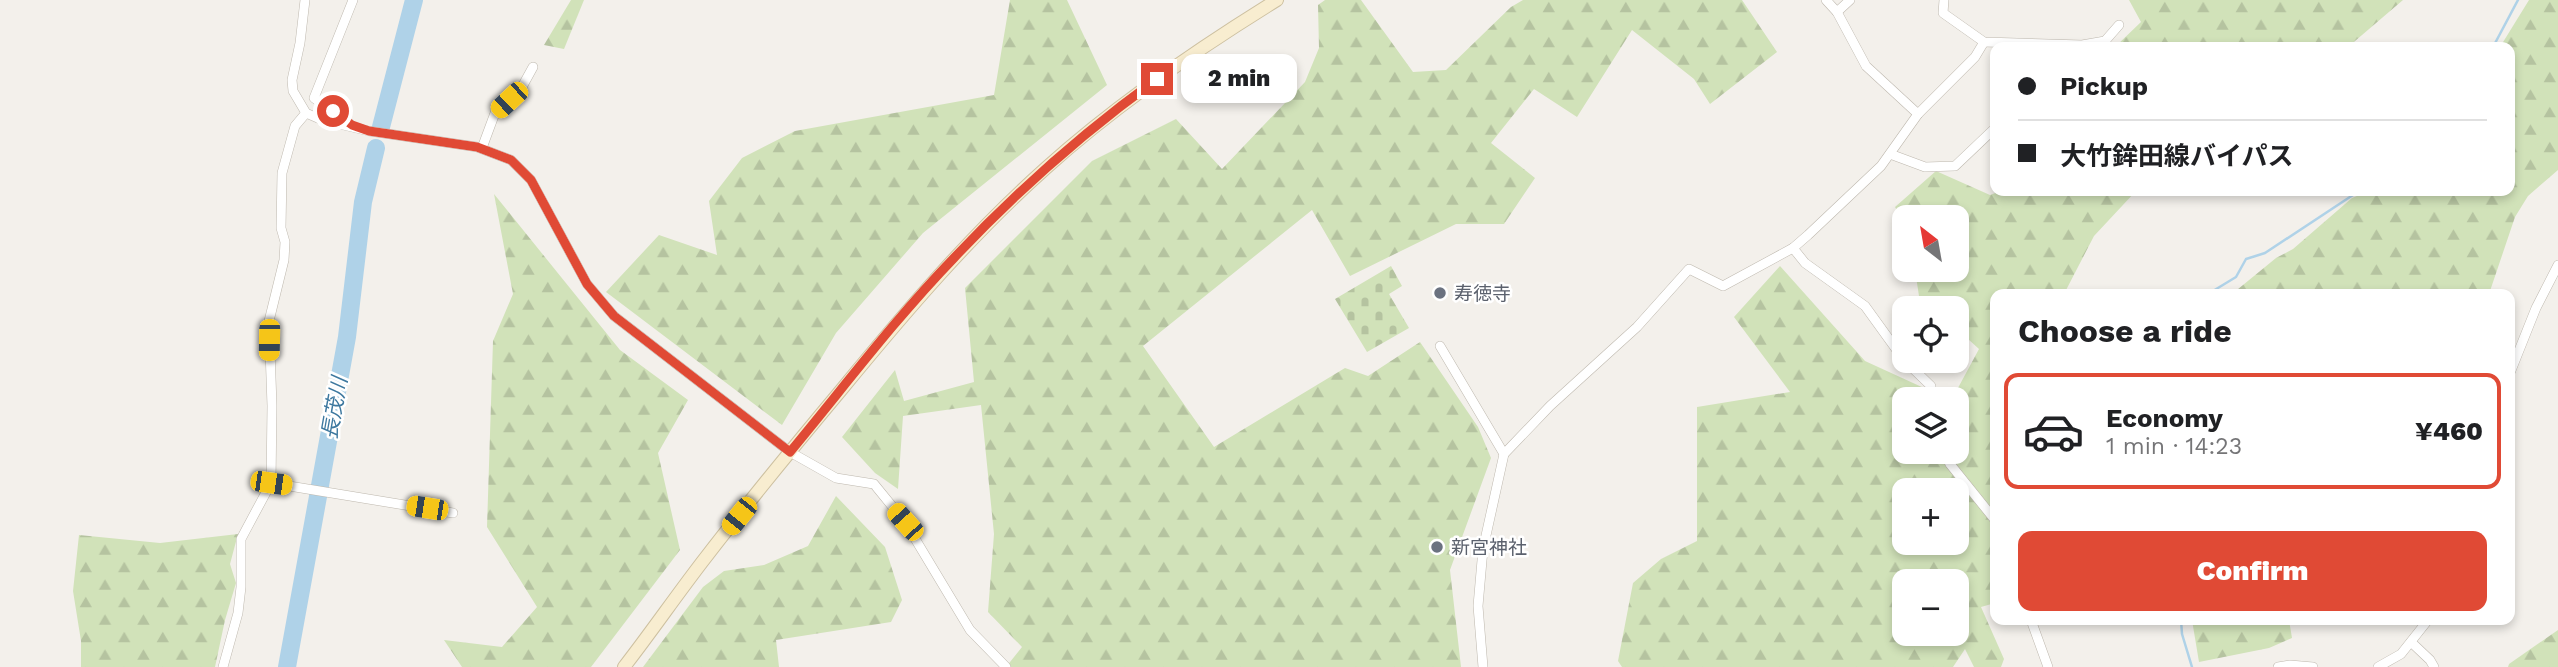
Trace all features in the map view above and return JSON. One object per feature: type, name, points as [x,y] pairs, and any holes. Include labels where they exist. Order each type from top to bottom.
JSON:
[{"type":"main road","points":[[624,667],[705,558],[934,279],[1037,176],[1090,131],[1168,71],[1277,0]]},
{"type":"street","points":[[305,0],[292,80],[293,90],[306,113],[322,120],[369,131],[424,137],[482,148],[511,160],[531,180],[587,284],[614,316],[790,452],[836,478],[874,484],[905,522],[971,630],[1006,667]]},
{"type":"street","points":[[352,125],[314,98],[353,0]]},
{"type":"street","points":[[1826,0],[1837,12],[1866,66],[1918,114]]},
{"type":"street","points":[[1837,12],[1850,0]]},
{"type":"street","points":[[1944,0],[1943,13],[1984,42],[1990,42]]},
{"type":"street","points":[[2096,42],[2105,40],[2119,24]]},
{"type":"street","points":[[1483,667],[1478,606],[1483,549],[1504,454],[1550,406],[1637,327],[1689,269],[1723,286],[1793,248],[1881,166],[1918,114],[1975,57],[1984,42]]},
{"type":"street","points":[[482,148],[495,113],[522,87],[533,67]]},
{"type":"street","points":[[223,667],[238,613],[242,539],[271,483],[269,321],[284,260],[285,242],[281,228],[282,173],[295,126],[306,113]]},
{"type":"street","points":[[1890,154],[1925,167],[1955,166],[1990,133]]},
{"type":"street","points":[[1793,248],[1805,263],[1865,306],[1892,343]]},
{"type":"street","points":[[2515,360],[2536,308],[2558,265]]},
{"type":"street","points":[[1440,346],[1504,454]]},
{"type":"street","points":[[1918,373],[1931,387]]},
{"type":"street","points":[[1950,464],[1990,514]]},
{"type":"street","points":[[271,483],[453,513]]},
{"type":"street","points":[[2033,625],[2048,667]]},
{"type":"street","points":[[2378,667],[2400,654],[2424,625]]},
{"type":"street","points":[[2411,642],[2434,667]]},
{"type":"street","points":[[2278,667],[2313,667]]},
{"type":"green space","points":[[571,0],[584,0],[564,49],[544,45]]},
{"type":"green space","points":[[1010,0],[1067,0],[1107,85],[923,233],[836,333],[782,425],[606,292],[659,235],[717,255],[709,201],[742,158],[795,131],[994,95]]},
{"type":"green space","points":[[1325,0],[1361,0],[1413,72],[1446,70],[1511,7],[1523,0],[1742,0],[1777,52],[1710,104],[1694,79],[1632,30],[1577,117],[1534,89],[1491,143],[1535,178],[1504,224],[1456,224],[1350,276],[1312,210],[1143,346],[1214,447],[1345,368],[1368,376],[1420,342],[1478,427],[1491,458],[1450,570],[1461,667],[1006,667],[1022,647],[988,612],[994,534],[981,405],[903,416],[898,489],[875,473],[842,437],[895,370],[904,401],[974,382],[965,288],[1092,161],[1176,119],[1222,169],[1305,82],[1319,48],[1318,5]]},
{"type":"green space","points":[[2129,0],[2403,0],[2354,42],[2120,42],[2141,22]]},
{"type":"green space","points":[[2529,0],[2558,0],[2558,170],[2528,196],[2515,217],[2491,289],[2238,289],[2276,258],[2293,249],[2357,196],[2515,196],[2515,42],[2503,42]]},
{"type":"green space","points":[[1936,171],[1990,196],[2131,196],[2094,236],[2067,289],[1990,289],[1990,604],[1981,607],[2004,659],[2001,667],[1974,667],[1965,649],[1953,667],[1622,667],[1618,661],[1633,583],[1661,559],[1697,541],[1697,407],[1790,392],[1734,317],[1780,266],[1865,361],[1922,387],[1892,387],[1892,464],[1969,464],[1969,387],[1958,387],[1966,373],[1969,373],[1969,368],[1979,349],[1969,340],[1969,296],[1919,296],[1917,282],[1969,282],[1969,205],[1897,205]]},
{"type":"green space","points":[[494,194],[620,350],[688,400],[658,453],[680,550],[591,667],[462,667],[444,640],[502,647],[537,607],[487,527],[493,341],[513,294]]},
{"type":"green space","points":[[1391,266],[1402,286],[1389,294],[1409,328],[1367,352],[1335,299]]},
{"type":"green space","points":[[836,496],[885,547],[902,600],[891,622],[776,640],[779,667],[643,667],[703,587],[724,571],[764,565],[808,546]]},
{"type":"green space","points":[[238,534],[230,564],[236,583],[215,667],[81,667],[81,641],[73,591],[79,535],[160,543]]},
{"type":"green space","points":[[2193,625],[2290,625],[2292,638],[2269,648],[2199,662]]},
{"type":"green space","points":[[2558,630],[2558,667],[2508,667],[2509,664]]},
{"type":"waterway","name":"長茂川","points":[[381,127],[414,0]]},
{"type":"waterway","points":[[2496,42],[2518,0]]},
{"type":"waterway","name":"長茂川","points":[[287,667],[347,337],[363,202],[376,148]]},
{"type":"waterway","points":[[2216,289],[2236,277],[2246,259],[2265,253],[2351,196]]},
{"type":"waterway","points":[[2181,625],[2192,667]]},
{"type":"place","name":"寿徳寺","points":[[1440,293]]},
{"type":"place","name":"新宮神社","points":[[1437,547]]},
{"type":"route","points":[[333,111],[352,125],[369,131],[424,137],[477,147],[511,160],[531,180],[587,284],[614,316],[651,347],[705,385],[768,438],[790,452],[906,310],[953,259],[1047,167],[1157,79]]}]
